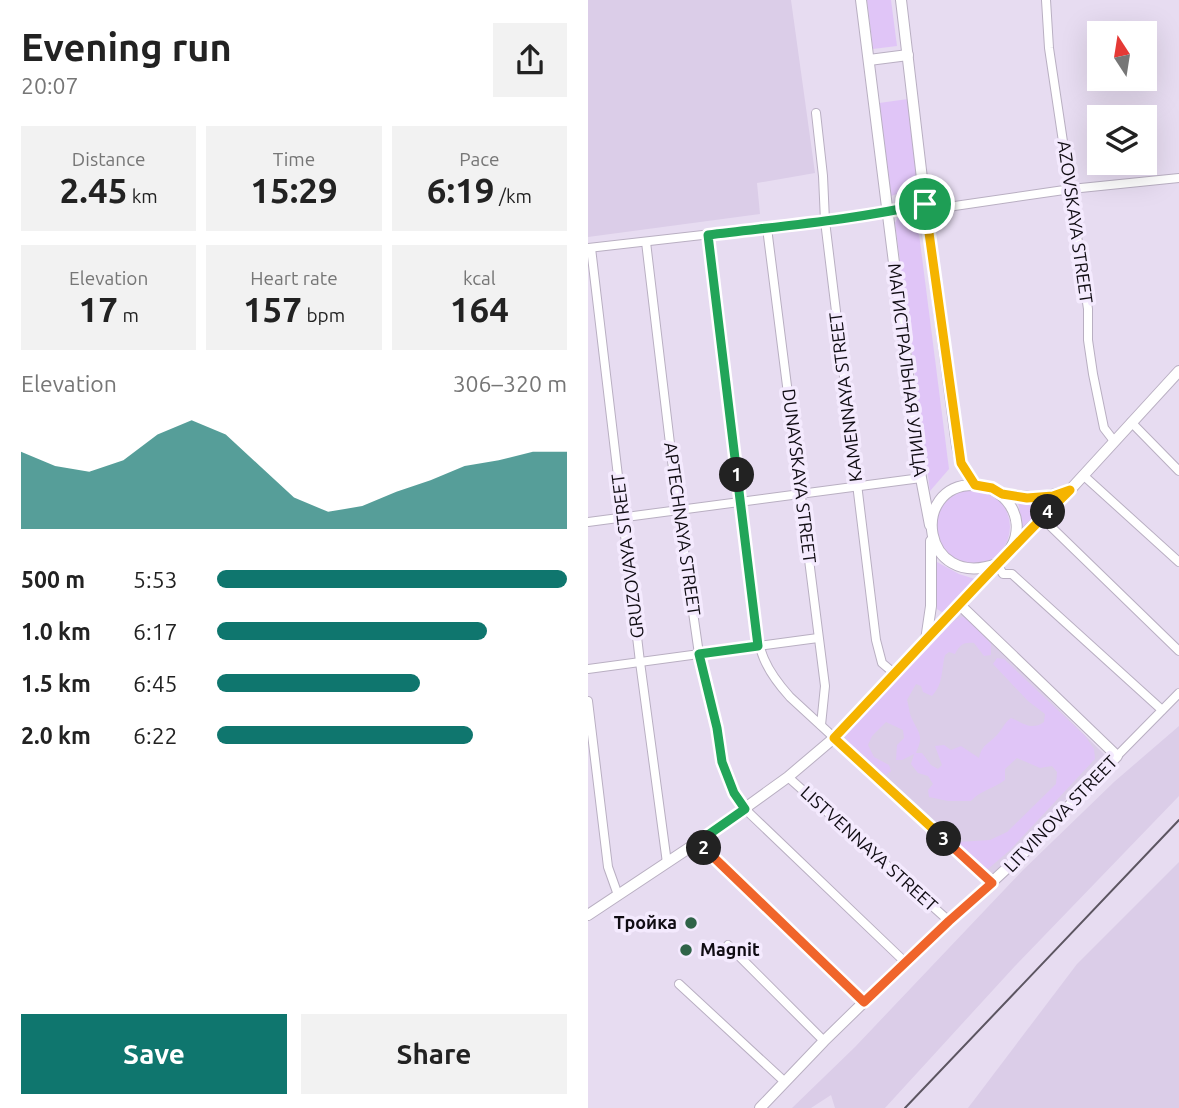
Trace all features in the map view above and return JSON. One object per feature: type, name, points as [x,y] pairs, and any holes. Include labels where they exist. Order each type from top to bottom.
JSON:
[{"type":"main road","name":"МАГИСТРАЛЬНАЯ УЛИЦА","points":[[861,0],[921,478],[931,530]]},
{"type":"main road","points":[[901,0],[957,446],[961,463],[975,485]]},
{"type":"main road","points":[[869,60],[908,55]]},
{"type":"main road","points":[[588,915],[745,809],[834,738],[1011,547],[1070,490],[1178,373]]},
{"type":"main road","points":[[926,640],[931,606],[931,530],[934,510],[947,494],[965,486],[975,485],[992,488],[1002,494],[1040,498],[1070,490]]},
{"type":"main road","points":[[1002,494],[1014,513],[1016,524],[1011,547]]},
{"type":"main road","points":[[931,530],[938,550],[953,564],[974,569],[997,564]]},
{"type":"main road","points":[[960,605],[1118,756]]},
{"type":"main road","name":"LITVINOVA STREET","points":[[760,1108],[824,1041],[992,883],[1118,756]]},
{"type":"street","name":"AZOVSKAYA STREET","points":[[1046,0],[1049,48],[1088,309],[1087,340],[1104,428],[1114,441]]},
{"type":"street","name":"KAMENNAYA STREET","points":[[816,113],[825,221],[876,640],[883,663],[895,674]]},
{"type":"street","points":[[589,248],[825,221],[925,204],[941,208],[1071,189],[1179,178]]},
{"type":"street","name":"DUNAYSKAYA STREET","points":[[767,228],[825,686],[821,725]]},
{"type":"street","points":[[708,235],[758,646],[764,663],[773,678],[834,738],[992,883]]},
{"type":"street","name":"APTECHNAYA STREET","points":[[646,242],[699,654],[717,728],[722,762],[734,793],[745,809],[905,962]]},
{"type":"street","name":"GRUZOVAYA STREET","points":[[589,248],[667,863]]},
{"type":"street","points":[[1131,422],[1179,471]]},
{"type":"street","points":[[1083,475],[1179,562]]},
{"type":"street","points":[[588,522],[921,478]]},
{"type":"street","points":[[1042,518],[1179,651]]},
{"type":"street","points":[[997,564],[1003,574],[1012,574],[1162,710]]},
{"type":"street","points":[[588,669],[818,638]]},
{"type":"street","name":"LITVINOVA STREET","points":[[1118,756],[1179,693]]},
{"type":"street","points":[[588,701],[608,867],[618,895]]},
{"type":"street","name":"LISTVENNAYA STREET","points":[[788,777],[949,921]]},
{"type":"street","points":[[698,842],[864,1002]]},
{"type":"street","points":[[728,945],[824,1041]]},
{"type":"street","points":[[679,984],[785,1082]]},
{"type":"shaded area","points":[[588,0],[791,0],[815,173],[757,183],[760,214],[588,237]]},
{"type":"shaded area","points":[[867,0],[891,0],[897,46],[873,49]]},
{"type":"shaded area","points":[[908,99],[918,187],[891,196],[879,103]]},
{"type":"shaded area","points":[[913,211],[917,218],[949,469],[930,491],[895,223],[900,213]]},
{"type":"shaded area","points":[[973,490],[987,493],[999,501],[1007,513],[1010,527],[1007,541],[999,553],[987,561],[973,564],[959,561],[947,553],[939,541],[936,527],[939,513],[947,501],[959,493]]},
{"type":"shaded area","points":[[1018,502],[1047,502],[1047,507],[1023,532]]},
{"type":"shaded area","points":[[937,562],[959,574],[978,580],[945,614],[937,609]]},
{"type":"shaded area","points":[[960,611],[1107,757],[992,875],[841,737]]},
{"type":"shaded area","points":[[965,616],[991,644],[991,655],[984,656],[974,643],[965,643],[955,654],[949,652],[945,655],[940,681],[932,696],[923,692],[921,686],[916,684],[907,700],[911,717],[920,735],[916,753],[922,753],[931,765],[938,769],[942,765],[935,746],[944,745],[951,750],[961,746],[979,758],[983,748],[1011,718],[1031,726],[1044,722],[1045,714],[1028,701],[993,664],[997,658],[1004,659],[1085,736],[1094,749],[1095,759],[1009,851],[982,874],[957,850],[958,842],[990,840],[1007,832],[1056,784],[1057,772],[1052,766],[1040,768],[1017,758],[1005,769],[1005,780],[1001,783],[971,801],[948,801],[929,797],[928,790],[933,784],[928,776],[918,773],[911,764],[914,754],[896,760],[897,745],[904,738],[903,730],[886,722],[872,736],[868,745],[874,757],[889,765],[891,771],[886,775],[861,759],[845,735],[939,633]]},
{"type":"shaded area","points":[[1179,726],[1179,796],[1015,966],[885,1108],[835,1108],[831,1095],[811,1108],[792,1108],[855,1047],[1023,870],[1114,782]]},
{"type":"shaded area","points":[[1179,862],[1179,1108],[968,1108],[1077,964]]},
{"type":"railway","points":[[905,1108],[1179,820]]},
{"type":"place","name":"Тройка","points":[[691,923]]},
{"type":"place","name":"Magnit","points":[[686,950]]},
{"type":"route","points":[[925,204],[961,463],[975,485],[992,488],[1002,494],[1040,498],[1070,490],[1011,547],[834,738],[992,883],[864,1002],[698,842],[745,809],[734,793],[722,762],[717,728],[699,654],[758,646],[708,235],[825,221],[925,204]]}]
